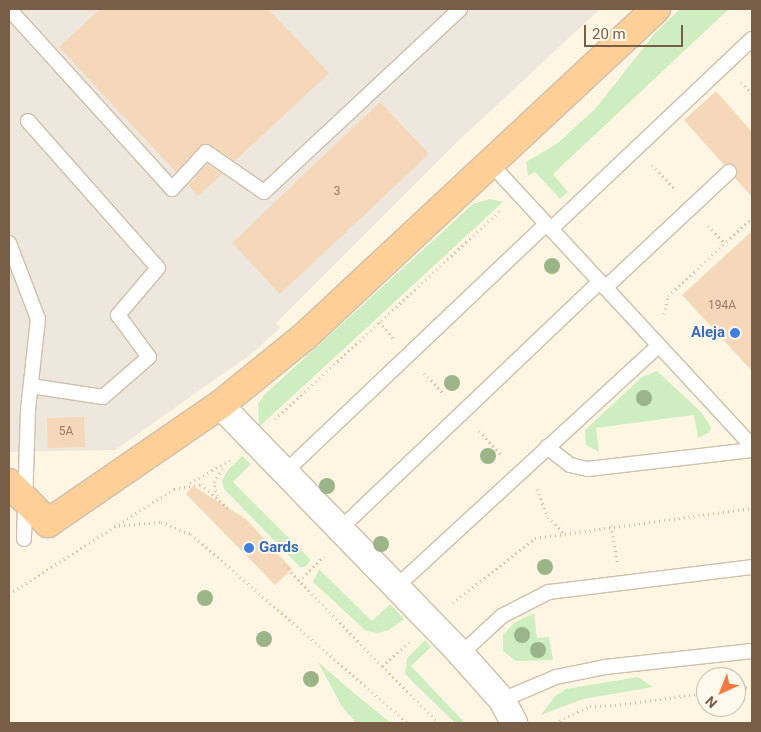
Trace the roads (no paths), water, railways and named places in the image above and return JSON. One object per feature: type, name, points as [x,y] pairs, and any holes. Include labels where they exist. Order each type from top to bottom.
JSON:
[{"type":"highway","points":[[9,483],[48,523],[220,405],[304,337],[656,9]]},
{"type":"street","points":[[220,405],[461,654],[502,700],[514,723]]},
{"type":"lane","points":[[9,9],[172,189],[206,152],[264,192],[460,9]]},
{"type":"lane","points":[[285,472],[752,40]]},
{"type":"lane","points":[[28,121],[158,268],[118,315],[149,357],[103,397],[31,386]]},
{"type":"lane","points":[[490,163],[752,446]]},
{"type":"lane","points":[[340,529],[602,285],[729,172]]},
{"type":"lane","points":[[9,243],[38,319],[31,386],[24,539]]},
{"type":"lane","points":[[396,587],[658,346]]},
{"type":"lane","points":[[547,447],[570,465],[588,469],[752,450]]},
{"type":"lane","points":[[461,654],[502,616],[523,603],[549,592],[752,567]]},
{"type":"lane","points":[[502,700],[556,677],[589,670],[752,651]]},
{"type":"place","name":"Aleja","points":[[735,333]]},
{"type":"place","name":"Gards","points":[[249,548]]}]
